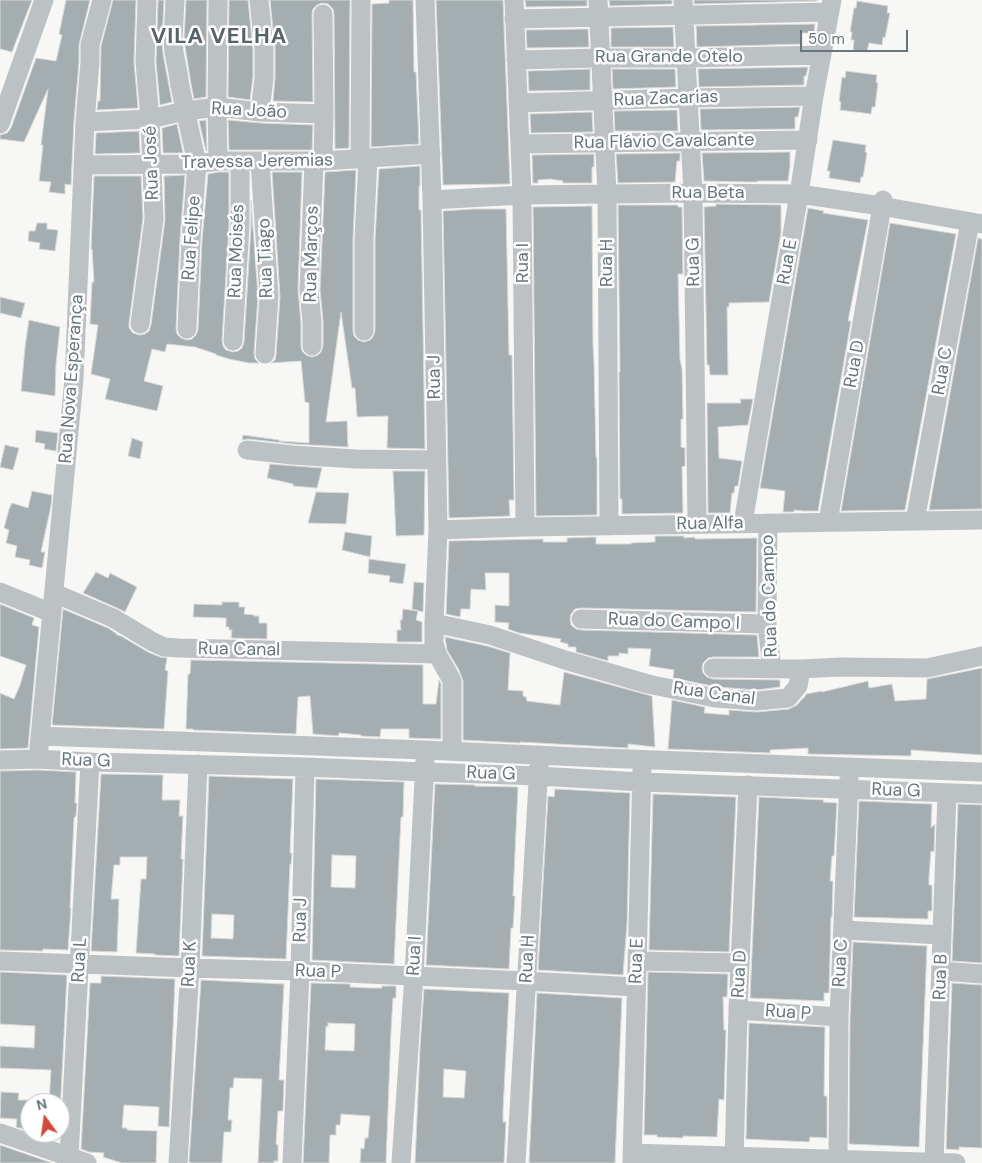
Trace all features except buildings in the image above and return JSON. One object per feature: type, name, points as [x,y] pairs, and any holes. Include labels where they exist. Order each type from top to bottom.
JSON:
[{"type":"street","points":[[0,124],[44,0]]},
{"type":"street","name":"Rua Nova Esperança","points":[[38,759],[74,379],[90,45],[102,0]]},
{"type":"street","name":"Rua José","points":[[140,324],[154,219],[150,119],[144,62],[147,0]]},
{"type":"street","name":"Rua Felipe","points":[[175,0],[173,40],[180,86],[197,164],[187,329]]},
{"type":"street","points":[[218,0],[218,161]]},
{"type":"street","points":[[260,0],[264,59],[260,112]]},
{"type":"street","points":[[361,0],[364,159],[364,331]]},
{"type":"street","name":"Rua J","points":[[425,0],[431,154],[438,530],[434,643],[437,654],[452,681],[452,751]]},
{"type":"street","points":[[514,9],[831,6]]},
{"type":"street","name":"Rua E","points":[[743,523],[814,96],[831,6]]},
{"type":"street","name":"Rua G","points":[[684,8],[693,192],[697,524]]},
{"type":"street","name":"Rua I","points":[[514,9],[522,195],[525,527]]},
{"type":"street","name":"Rua H","points":[[598,9],[607,194],[609,526]]},
{"type":"street","name":"Rua Marços","points":[[312,346],[309,290],[324,114],[323,14]]},
{"type":"street","name":"Rua Grande Otelo","points":[[516,60],[822,55]]},
{"type":"street","name":"Rua Zacarias","points":[[518,103],[814,96]]},
{"type":"street","name":"Rua João","points":[[85,122],[150,119],[185,111],[217,107],[260,112],[324,114]]},
{"type":"street","name":"Rua Flávio Cavalcante","points":[[520,144],[808,140]]},
{"type":"street","name":"Travessa Jeremias","points":[[83,165],[197,164],[218,161],[319,161],[431,154]]},
{"type":"street","name":"Rua Moisés","points":[[233,341],[240,226],[240,161]]},
{"type":"street","name":"Rua Tiago","points":[[260,162],[269,296],[264,354]]},
{"type":"street","name":"Rua Beta","points":[[432,200],[522,195],[693,192],[799,194],[882,203],[976,223]]},
{"type":"street","name":"Rua D","points":[[828,522],[882,203]]},
{"type":"street","name":"Rua C","points":[[916,521],[976,223]]},
{"type":"street","points":[[247,450],[320,457],[436,460]]},
{"type":"street","name":"Rua Alfa","points":[[438,530],[982,520]]},
{"type":"street","name":"Rua do Campo","points":[[768,523],[768,624],[772,669]]},
{"type":"street","points":[[0,592],[52,613]]},
{"type":"street","name":"Rua Canal","points":[[54,593],[113,618],[164,647],[437,654]]},
{"type":"street","name":"Rua do Campo I","points":[[581,619],[768,624]]},
{"type":"street","name":"Rua Canal","points":[[434,623],[490,635],[565,660],[648,684],[715,698],[756,702],[788,698],[798,686],[801,668]]},
{"type":"street","points":[[713,668],[927,668],[982,656]]},
{"type":"street","name":"Rua G","points":[[40,736],[982,772]]},
{"type":"street","name":"Rua I","points":[[401,1163],[414,976],[425,750]]},
{"type":"street","name":"Rua H","points":[[516,1163],[539,755]]},
{"type":"street","name":"Rua G","points":[[0,760],[38,759],[305,767],[641,782],[982,794]]},
{"type":"street","name":"Rua E","points":[[632,1158],[642,760]]},
{"type":"street","name":"Rua L","points":[[78,1161],[80,964],[90,762]]},
{"type":"street","name":"Rua K","points":[[178,1163],[190,968],[198,764]]},
{"type":"street","name":"Rua J","points":[[292,1163],[300,971],[305,767]]},
{"type":"street","name":"Rua C","points":[[838,1160],[838,1017],[850,767]]},
{"type":"street","name":"Rua D","points":[[734,1159],[738,1010],[748,785]]},
{"type":"street","name":"Rua B","points":[[934,1162],[946,793]]},
{"type":"street","points":[[842,930],[942,935]]},
{"type":"street","points":[[638,961],[740,963]]},
{"type":"street","name":"Rua P","points":[[0,962],[300,971],[636,987]]},
{"type":"street","points":[[941,971],[982,974]]},
{"type":"street","name":"Rua P","points":[[738,1010],[838,1017]]},
{"type":"street","points":[[0,1133],[78,1161]]},
{"type":"street","points":[[632,1158],[956,1163]]},
{"type":"district","name":"VILA VELHA","points":[[219,37]]}]
